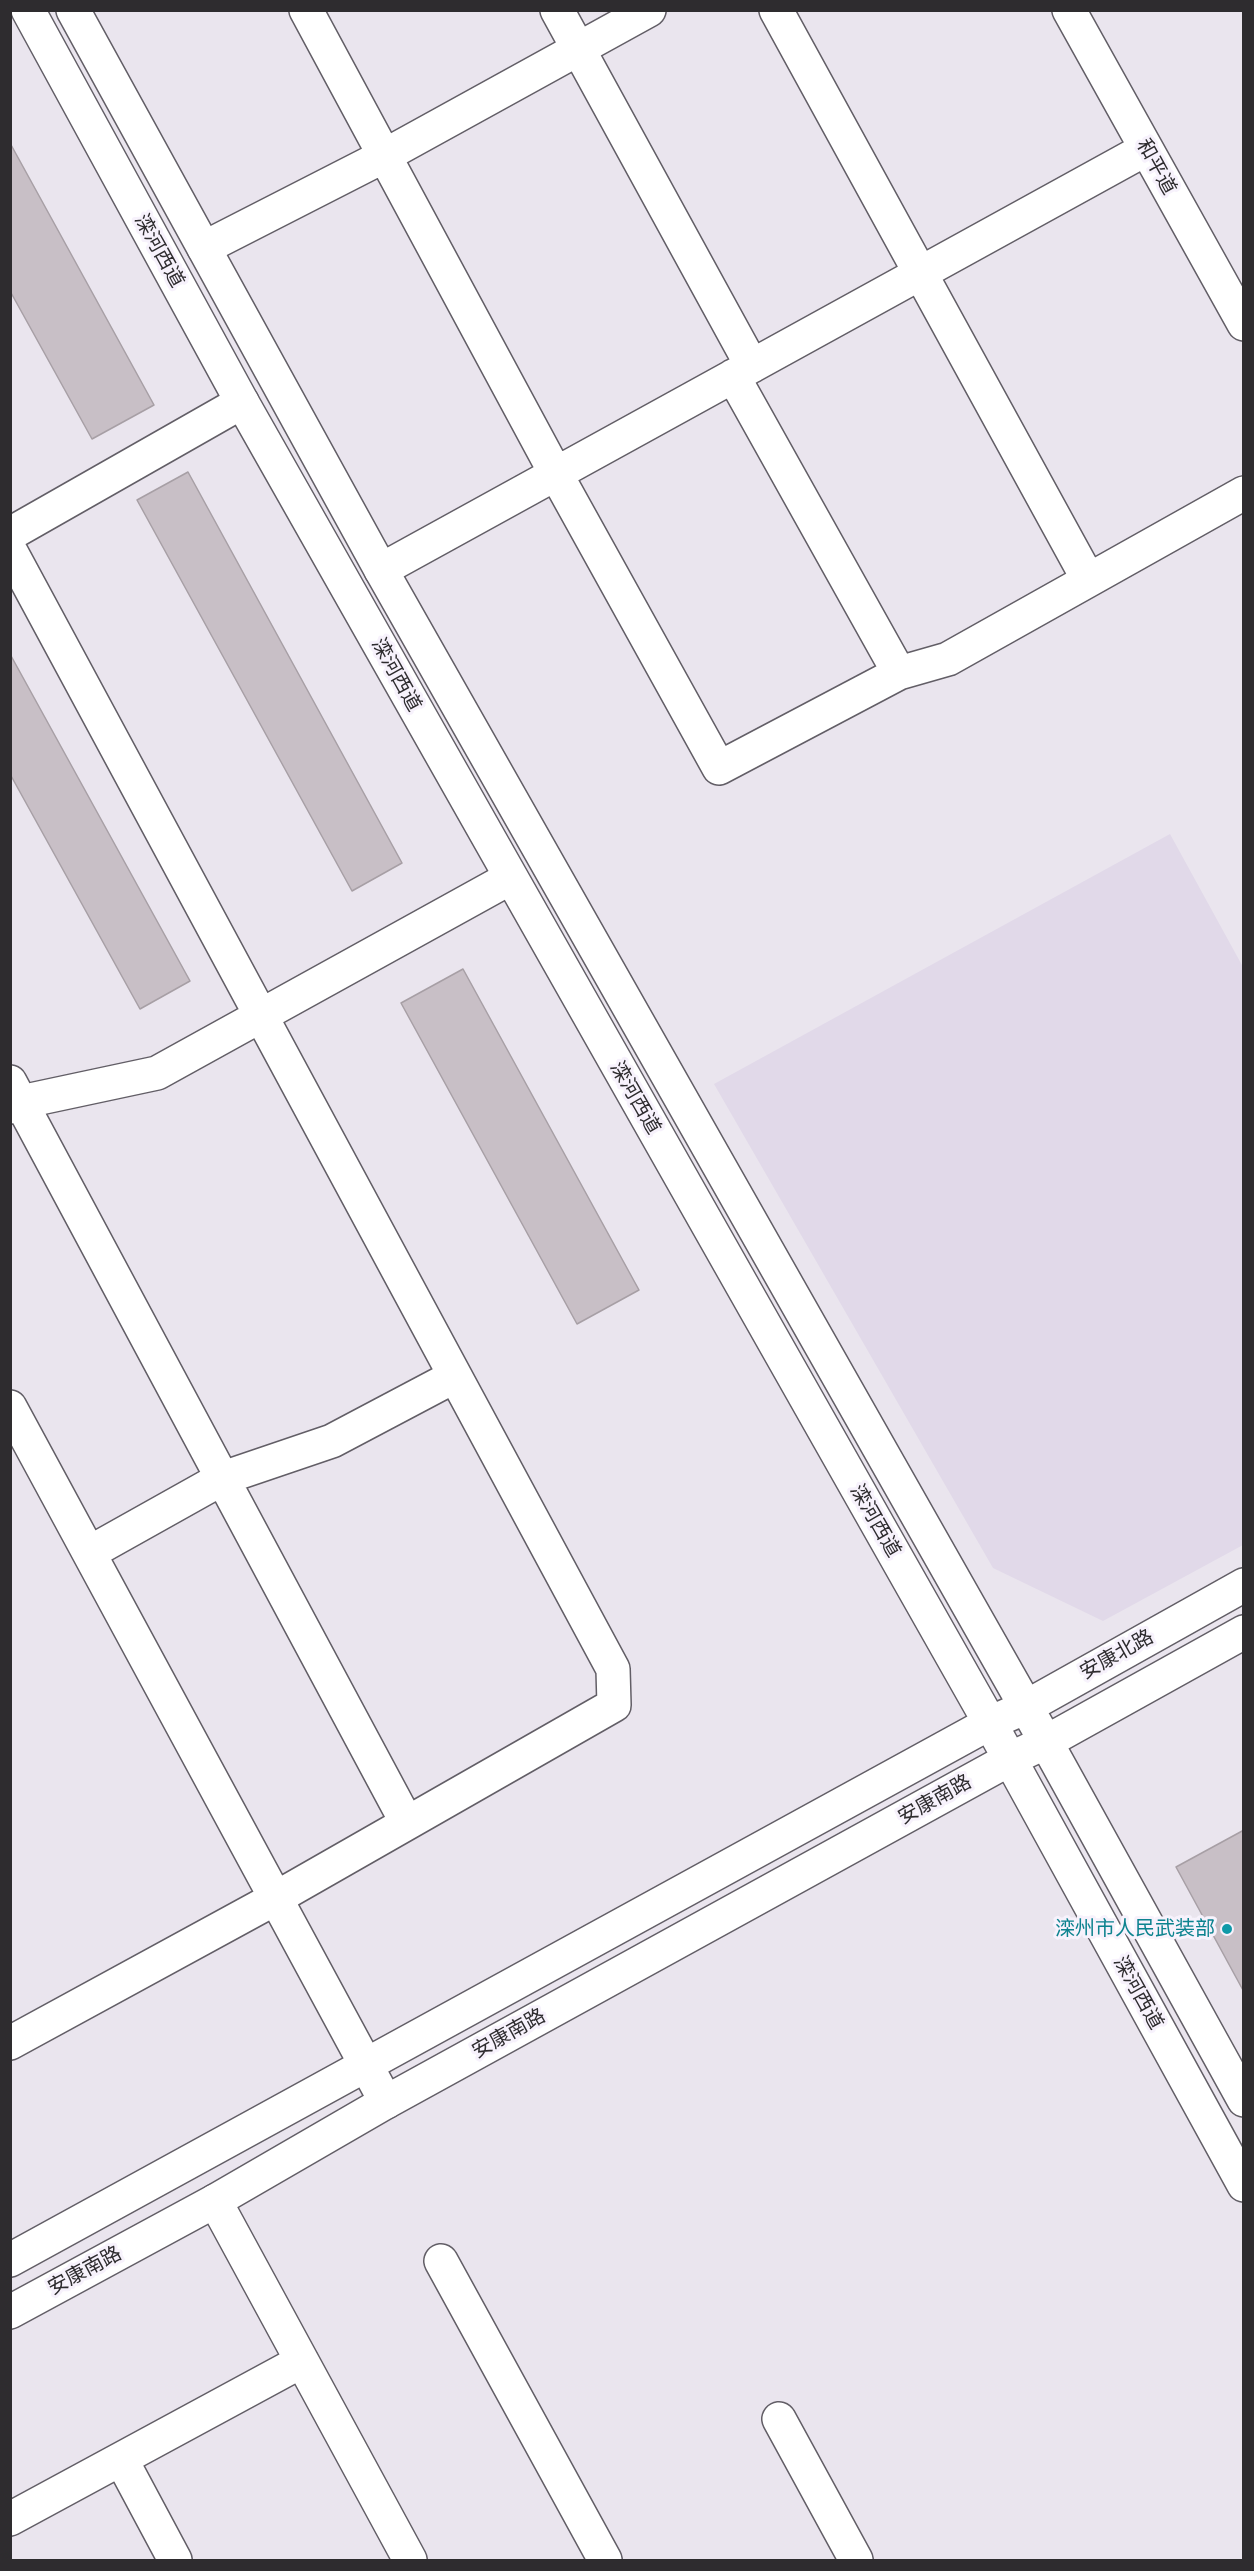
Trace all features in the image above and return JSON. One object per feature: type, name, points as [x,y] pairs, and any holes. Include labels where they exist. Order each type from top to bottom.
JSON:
[{"type":"main road","name":"滦河西道","points":[[28,10],[242,402],[990,1723],[1244,2185]]},
{"type":"main road","name":"滦河西道","points":[[74,10],[381,570],[1047,1742],[1244,2100]]},
{"type":"main road","points":[[306,10],[556,474],[719,768],[899,673],[948,658],[1244,493]]},
{"type":"main road","points":[[557,10],[899,673]]},
{"type":"main road","points":[[204,248],[384,156],[650,10]]},
{"type":"main road","points":[[776,10],[1088,579]]},
{"type":"main road","name":"和平道","points":[[1069,10],[1244,324]]},
{"type":"main road","points":[[381,570],[1146,149]]},
{"type":"main road","points":[[10,534],[242,402]]},
{"type":"main road","points":[[10,550],[613,1669],[614,1705],[276,1898],[10,2043]]},
{"type":"main road","points":[[407,1823],[223,1478],[14,1097],[157,1073],[510,878]]},
{"type":"main road","points":[[90,1554],[223,1478],[332,1441],[455,1376]]},
{"type":"main road","points":[[10,1407],[20,1448],[90,1554],[386,2102]]},
{"type":"main road","name":"安康北路","points":[[990,1723],[1026,1707],[1244,1585]]},
{"type":"main road","points":[[1010,1759],[1047,1742],[1244,1632]]},
{"type":"main road","name":"安康南路","points":[[10,2260],[990,1723]]},
{"type":"main road","name":"安康南路","points":[[10,2312],[215,2200],[386,2102],[1010,1759]]},
{"type":"main road","points":[[215,2200],[410,2560]]},
{"type":"main road","points":[[441,2261],[605,2560]]},
{"type":"main road","points":[[10,2519],[302,2361]]},
{"type":"main road","points":[[779,2419],[856,2560]]},
{"type":"main road","points":[[121,2459],[176,2560]]},
{"type":"shaded area","points":[[1170,834],[1243,967],[1243,1545],[1103,1621],[993,1568],[714,1084]]},
{"type":"building","points":[[10,143],[154,405],[92,439],[10,291]]},
{"type":"building","points":[[188,472],[402,863],[352,891],[137,500]]},
{"type":"building","points":[[10,654],[190,981],[140,1009],[10,774]]},
{"type":"building","points":[[463,969],[639,1290],[577,1324],[401,1003]]},
{"type":"building","name":"滦州市人民武装部","points":[[1244,1830],[1244,1992],[1176,1867]]},
{"type":"place","name":"滦州市人民武装部","points":[[1227,1929]]}]
